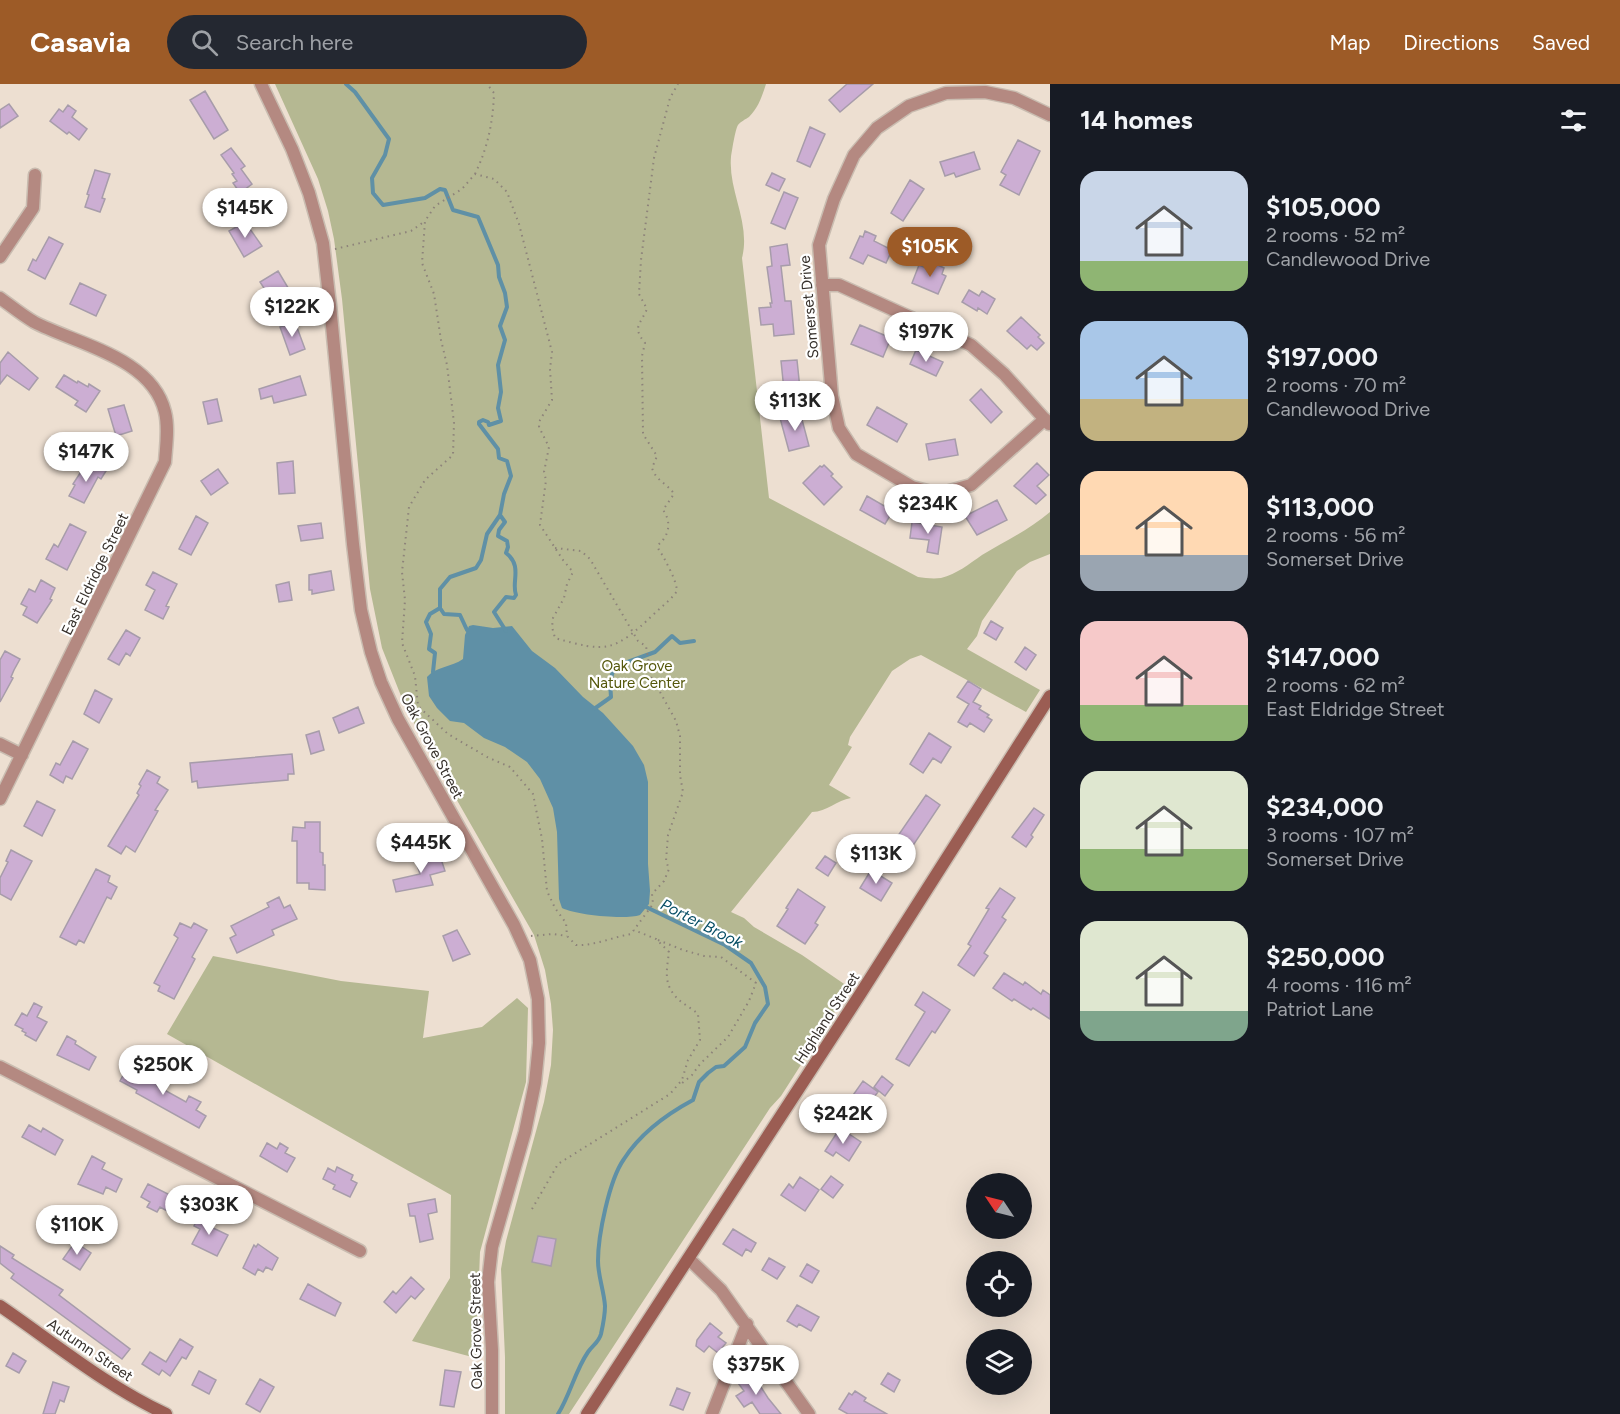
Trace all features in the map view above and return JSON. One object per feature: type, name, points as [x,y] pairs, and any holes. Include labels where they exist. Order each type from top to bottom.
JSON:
[{"type":"main road","name":"Highland Street","points":[[587,1414],[1050,696]]},
{"type":"main road","name":"Autumn Street","points":[[0,1306],[110,1383],[166,1414]]},
{"type":"street","name":"Oak Grove Street","points":[[261,84],[292,149],[309,193],[323,248],[353,544],[361,610],[371,652],[381,682],[398,718],[487,874],[520,938],[530,960],[538,999],[539,1043],[535,1083],[525,1132],[492,1247],[488,1282],[492,1350],[492,1414]]},
{"type":"street","name":"Somerset Drive","points":[[1047,422],[971,485],[939,494],[912,487],[856,454],[839,428],[832,396],[819,245],[834,199],[854,155],[877,128],[909,106],[946,93],[986,92],[1014,98],[1050,115]]},
{"type":"street","points":[[0,257],[33,208],[35,175]]},
{"type":"street","points":[[822,285],[839,285],[971,345],[1004,374],[1047,422]]},
{"type":"street","name":"East Eldridge Street","points":[[0,298],[33,321],[129,364],[148,381],[160,398],[165,412],[167,434],[165,462],[0,799]]},
{"type":"street","points":[[0,744],[22,755]]},
{"type":"street","points":[[0,1067],[360,1251]]},
{"type":"street","points":[[688,1259],[721,1290],[809,1414]]},
{"type":"street","points":[[712,1414],[747,1324]]},
{"type":"path","points":[[323,248],[339,249],[354,243],[411,231],[425,221],[441,201],[462,189],[475,174],[485,155],[492,123],[494,93],[487,84]]},
{"type":"path","points":[[475,174],[494,179],[507,192],[519,224],[552,352],[550,369],[552,400],[540,420],[539,427],[549,447],[544,472],[546,480],[540,525],[573,572],[564,598],[553,618],[552,627],[555,638],[580,645],[606,648],[635,633],[677,591],[664,557],[658,552],[658,545],[664,540],[669,524],[668,517],[663,510],[674,494],[669,487],[654,476],[652,468],[657,456],[643,434],[642,368],[645,343],[637,334],[637,329],[647,309],[639,294],[654,158],[670,99],[678,84]]},
{"type":"path","points":[[425,221],[422,263],[434,294],[447,364],[454,423],[453,455],[425,480],[409,507],[402,572],[405,600],[402,643],[415,676],[418,706],[448,734],[487,757],[510,767],[533,794],[542,839],[547,891],[555,908],[566,923],[567,936]]},
{"type":"path","points":[[520,938],[553,934],[567,936],[576,945],[585,945],[631,934],[646,916],[653,904],[652,894],[664,881],[669,869],[666,861],[668,835],[683,792],[680,775],[680,736],[676,721],[652,682],[646,646],[638,641],[590,559],[581,551],[555,548]]},
{"type":"path","points":[[532,1209],[558,1164],[670,1094],[692,1075],[728,1036],[739,1020],[756,984],[745,973],[721,957],[704,956],[682,950],[634,930]]},
{"type":"path","points":[[656,939],[669,952],[665,978],[676,998],[691,1006],[698,1014],[700,1040],[688,1060],[679,1085]]},
{"type":"green space","name":"Oak Grove Nature Center","points":[[275,84],[766,84],[755,109],[737,128],[731,157],[731,170],[744,232],[742,258],[769,498],[918,577],[929,578],[941,578],[958,571],[1050,512],[1050,554],[1030,562],[1017,571],[982,621],[977,636],[967,649],[1040,690],[1026,712],[921,655],[910,659],[892,671],[850,737],[848,745],[852,747],[829,785],[851,798],[812,812],[731,912],[802,955],[850,988],[781,1096],[770,1108],[569,1414],[505,1414],[501,1269],[506,1241],[544,1102],[551,1065],[553,1030],[545,970],[534,935],[405,706],[382,648],[370,589],[342,299],[334,239],[318,179]]},
{"type":"green space","points":[[213,956],[341,981],[429,991],[423,1038],[482,1027],[517,998],[528,1008],[526,1082],[480,1252],[476,1358],[412,1341],[450,1278],[451,1195],[167,1034]]},
{"type":"water","points":[[469,626],[493,628],[512,626],[532,651],[555,668],[583,697],[603,713],[633,746],[644,765],[648,782],[650,891],[649,904],[640,915],[601,916],[562,908],[559,899],[557,832],[553,808],[540,779],[527,762],[505,747],[484,738],[464,723],[450,721],[429,696],[427,677],[434,671],[463,659],[465,635]]},
{"type":"building","points":[[847,84],[873,84],[840,112],[829,100]]},
{"type":"building","points":[[205,91],[228,130],[214,139],[190,100]]},
{"type":"building","points":[[9,104],[18,116],[0,128],[0,110]]},
{"type":"building","points":[[68,105],[76,111],[72,117],[87,129],[79,140],[50,121],[59,109],[63,112]]},
{"type":"building","points":[[810,127],[825,134],[810,167],[797,161]]},
{"type":"building","points":[[1018,140],[1040,151],[1019,195],[1000,185],[1006,175],[1001,172]]},
{"type":"building","points":[[231,148],[245,166],[241,169],[252,184],[240,193],[233,183],[237,181],[232,174],[234,173],[221,155]]},
{"type":"building","points":[[974,152],[980,169],[956,177],[954,173],[945,176],[940,162]]},
{"type":"building","points":[[95,170],[110,174],[100,212],[85,207]]},
{"type":"building","points":[[772,173],[785,179],[779,191],[766,185]]},
{"type":"building","points":[[910,180],[924,189],[903,221],[891,213]]},
{"type":"building","points":[[784,192],[798,198],[785,229],[771,223]]},
{"type":"building","points":[[245,222],[262,246],[244,257],[229,231]]},
{"type":"building","points":[[865,231],[876,236],[874,241],[892,250],[886,263],[868,255],[863,264],[850,258],[860,236],[863,237]]},
{"type":"building","points":[[49,237],[63,244],[45,279],[28,270],[33,259],[36,261]]},
{"type":"building","points":[[787,244],[790,265],[781,266],[785,301],[791,301],[794,334],[774,336],[773,324],[761,325],[759,308],[771,307],[770,303],[772,303],[767,267],[772,266],[770,247]]},
{"type":"building","points":[[934,263],[944,268],[942,274],[946,276],[938,294],[912,283],[919,265],[931,270]]},
{"type":"building","points":[[278,271],[293,296],[276,307],[260,282]]},
{"type":"building","points":[[80,283],[106,295],[96,316],[70,304]]},
{"type":"building","points":[[969,290],[979,296],[982,291],[995,299],[987,314],[962,302]]},
{"type":"building","points":[[1021,317],[1040,335],[1038,337],[1044,343],[1037,350],[1031,345],[1027,349],[1007,331]]},
{"type":"building","points":[[295,322],[305,349],[290,355],[280,327]]},
{"type":"building","points":[[860,325],[891,338],[883,357],[851,344]]},
{"type":"building","points":[[916,350],[943,362],[936,376],[910,364]]},
{"type":"building","points":[[8,352],[38,378],[29,390],[7,375],[0,384],[0,363]]},
{"type":"building","points":[[797,360],[800,389],[784,390],[781,361]]},
{"type":"building","points":[[64,375],[77,383],[78,381],[88,387],[89,384],[100,391],[86,412],[75,405],[78,401],[56,387]]},
{"type":"building","points":[[300,376],[306,395],[274,403],[272,396],[261,399],[259,389]]},
{"type":"building","points":[[981,389],[1002,412],[991,423],[970,400]]},
{"type":"building","points":[[217,399],[222,421],[208,424],[203,402]]},
{"type":"building","points":[[124,405],[132,431],[116,436],[108,409]]},
{"type":"building","points":[[877,407],[907,424],[897,442],[867,425]]},
{"type":"building","points":[[800,412],[809,446],[789,451],[780,418]]},
{"type":"building","points":[[955,439],[958,455],[929,460],[926,444]]},
{"type":"building","points":[[293,461],[295,493],[279,494],[277,463]]},
{"type":"building","points":[[1037,463],[1049,475],[1037,486],[1046,495],[1036,504],[1014,486]]},
{"type":"building","points":[[93,464],[106,471],[101,479],[98,477],[84,503],[69,496],[75,485],[73,484],[84,467],[90,470]]},
{"type":"building","points":[[824,465],[842,487],[824,505],[803,483],[820,466]]},
{"type":"building","points":[[218,469],[228,483],[211,495],[201,481]]},
{"type":"building","points":[[867,496],[893,511],[885,524],[860,510]]},
{"type":"building","points":[[997,500],[1007,520],[977,535],[965,516]]},
{"type":"building","points":[[196,516],[208,523],[191,555],[179,549]]},
{"type":"building","points":[[912,522],[942,527],[938,554],[927,552],[929,540],[910,538]]},
{"type":"building","points":[[321,523],[323,538],[301,541],[298,526]]},
{"type":"building","points":[[70,524],[86,532],[67,570],[46,559],[54,544],[58,547]]},
{"type":"building","points":[[331,571],[334,590],[312,594],[312,590],[309,590],[309,575]]},
{"type":"building","points":[[153,572],[177,584],[166,606],[169,607],[163,619],[145,610],[155,590],[146,585]]},
{"type":"building","points":[[41,580],[55,588],[50,599],[52,600],[37,623],[23,615],[27,607],[21,604],[29,589],[35,592]]},
{"type":"building","points":[[289,582],[292,600],[279,602],[276,585]]},
{"type":"building","points":[[991,621],[1003,628],[996,640],[984,633]]},
{"type":"building","points":[[126,630],[140,638],[130,656],[126,653],[119,665],[108,659]]},
{"type":"building","points":[[1025,647],[1036,655],[1026,670],[1015,662]]},
{"type":"building","points":[[5,651],[20,659],[0,702],[0,660]]},
{"type":"building","points":[[968,681],[981,689],[973,702],[981,706],[979,709],[989,715],[987,717],[992,720],[984,732],[970,723],[967,727],[958,722],[969,704],[957,697]]},
{"type":"building","points":[[95,690],[112,699],[99,723],[84,714]]},
{"type":"building","points":[[358,707],[364,723],[339,733],[333,718]]},
{"type":"building","points":[[319,731],[324,750],[311,754],[306,735]]},
{"type":"building","points":[[929,733],[951,747],[941,763],[933,758],[923,773],[910,764]]},
{"type":"building","points":[[73,741],[88,749],[72,779],[66,776],[63,783],[50,775],[56,763],[60,765]]},
{"type":"building","points":[[292,754],[294,774],[288,774],[288,780],[198,788],[197,781],[192,782],[190,763]]},
{"type":"building","points":[[147,770],[160,777],[157,783],[168,790],[155,810],[158,811],[135,852],[126,846],[121,854],[108,846],[139,795],[137,793],[141,786],[139,784]]},
{"type":"building","points":[[926,795],[940,805],[908,853],[893,843]]},
{"type":"building","points":[[37,801],[55,810],[42,836],[24,826]]},
{"type":"building","points":[[1034,808],[1044,815],[1026,847],[1012,837]]},
{"type":"building","points":[[305,822],[320,822],[320,852],[323,853],[323,865],[325,865],[325,890],[309,889],[309,883],[297,883],[297,841],[292,841],[293,827],[305,828]]},
{"type":"building","points":[[11,850],[32,861],[11,900],[0,894],[0,878]]},
{"type":"building","points":[[423,853],[426,861],[440,856],[445,871],[430,875],[433,885],[396,892],[393,880],[420,874],[414,856]]},
{"type":"building","points":[[825,856],[836,863],[828,876],[816,868]]},
{"type":"building","points":[[96,869],[110,876],[108,882],[117,887],[111,899],[107,897],[84,943],[79,940],[76,945],[60,937]]},
{"type":"building","points":[[871,870],[892,883],[881,901],[860,888]]},
{"type":"building","points":[[1000,888],[1015,898],[1002,917],[1006,920],[984,953],[988,956],[974,976],[958,965],[971,946],[968,944],[989,909],[986,908]]},
{"type":"building","points":[[798,889],[825,907],[815,923],[818,925],[805,944],[777,926]]},
{"type":"building","points":[[279,897],[284,908],[290,905],[297,919],[272,930],[274,935],[237,953],[230,938],[236,935],[231,926],[269,907],[267,903]]},
{"type":"building","points":[[180,923],[191,928],[194,923],[207,930],[192,957],[195,959],[174,999],[158,991],[160,986],[154,983],[178,938],[174,935]]},
{"type":"building","points":[[457,930],[470,954],[453,961],[443,936]]},
{"type":"building","points":[[1004,973],[1023,985],[1025,982],[1041,994],[1043,990],[1050,995],[1050,1019],[1014,999],[1012,1001],[993,988]]},
{"type":"building","points":[[923,992],[950,1010],[935,1033],[932,1031],[909,1066],[896,1059],[925,1012],[915,1005]]},
{"type":"building","points":[[34,1003],[42,1007],[37,1017],[47,1022],[36,1041],[25,1035],[23,1029],[15,1025],[22,1013],[27,1016]]},
{"type":"building","points":[[67,1036],[96,1057],[89,1070],[57,1055]]},
{"type":"building","points":[[137,1065],[161,1078],[157,1086],[186,1102],[189,1096],[201,1102],[196,1110],[206,1116],[199,1128],[136,1093],[137,1090],[120,1081],[127,1068],[133,1071]]},
{"type":"building","points":[[882,1076],[893,1085],[885,1096],[874,1087]]},
{"type":"building","points":[[863,1081],[878,1092],[871,1101],[868,1099],[859,1112],[850,1105],[854,1100],[851,1098]]},
{"type":"building","points":[[29,1125],[41,1132],[43,1128],[63,1140],[55,1155],[22,1137]]},
{"type":"building","points":[[840,1128],[861,1142],[849,1161],[836,1152],[833,1156],[825,1151]]},
{"type":"building","points":[[267,1143],[277,1149],[280,1143],[288,1148],[285,1153],[295,1158],[287,1172],[260,1156]]},
{"type":"building","points":[[92,1156],[105,1163],[102,1169],[122,1179],[116,1192],[106,1187],[103,1194],[78,1184]]},
{"type":"building","points":[[337,1167],[353,1175],[351,1180],[357,1183],[350,1197],[333,1189],[335,1185],[323,1179],[328,1168],[335,1172]]},
{"type":"building","points":[[831,1176],[843,1185],[833,1198],[821,1189]]},
{"type":"building","points":[[800,1177],[819,1190],[805,1211],[781,1195],[789,1184],[793,1188]]},
{"type":"building","points":[[148,1184],[174,1197],[167,1211],[160,1207],[157,1212],[147,1207],[150,1202],[141,1197]]},
{"type":"building","points":[[435,1199],[437,1212],[428,1214],[433,1239],[420,1242],[415,1216],[410,1216],[408,1204]]},
{"type":"building","points":[[201,1212],[214,1219],[211,1227],[228,1235],[217,1256],[192,1244],[200,1229],[194,1226]]},
{"type":"building","points":[[733,1229],[756,1243],[751,1252],[746,1249],[742,1256],[723,1244]]},
{"type":"building","points":[[538,1236],[556,1239],[551,1266],[532,1262]]},
{"type":"building","points":[[75,1242],[91,1253],[80,1270],[63,1259]]},
{"type":"building","points":[[258,1244],[278,1258],[272,1270],[266,1267],[263,1272],[258,1269],[255,1275],[243,1268],[254,1245],[256,1247]]},
{"type":"building","points":[[0,1246],[14,1255],[12,1258],[63,1290],[59,1295],[130,1349],[122,1359],[11,1278],[14,1274],[0,1263]]},
{"type":"building","points":[[769,1258],[785,1267],[777,1279],[762,1270]]},
{"type":"building","points":[[807,1264],[819,1271],[812,1283],[800,1276]]},
{"type":"building","points":[[411,1277],[424,1289],[415,1299],[411,1296],[396,1313],[384,1302],[393,1291],[396,1294]]},
{"type":"building","points":[[308,1284],[341,1303],[335,1316],[300,1299]]},
{"type":"building","points":[[797,1305],[819,1317],[811,1331],[799,1324],[797,1327],[787,1321]]},
{"type":"building","points":[[710,1323],[722,1333],[718,1337],[726,1343],[718,1353],[709,1346],[704,1352],[696,1346],[697,1340]]},
{"type":"building","points":[[180,1339],[193,1347],[186,1359],[182,1357],[170,1376],[162,1370],[159,1375],[142,1364],[150,1352],[166,1362]]},
{"type":"building","points":[[13,1353],[26,1361],[19,1373],[6,1366]]},
{"type":"building","points":[[445,1370],[461,1372],[454,1407],[440,1405]]},
{"type":"building","points":[[199,1371],[216,1380],[209,1394],[192,1385]]},
{"type":"building","points":[[752,1373],[781,1414],[760,1414],[752,1402],[744,1407],[736,1396],[744,1391],[738,1383]]},
{"type":"building","points":[[888,1373],[900,1380],[894,1392],[881,1384]]},
{"type":"building","points":[[260,1379],[274,1387],[260,1412],[246,1404]]},
{"type":"building","points":[[53,1382],[69,1387],[64,1402],[60,1400],[55,1414],[43,1414]]},
{"type":"building","points":[[677,1388],[690,1393],[683,1410],[670,1405]]},
{"type":"building","points":[[855,1391],[866,1398],[864,1401],[887,1414],[848,1414],[839,1409],[849,1393],[852,1395]]},
{"type":"waterway","points":[[346,84],[355,92],[389,139],[385,155],[372,178],[373,193],[383,205],[425,198],[440,189],[445,190],[453,210],[478,217],[498,265],[499,277],[505,293],[507,307],[500,326],[505,340],[498,365],[501,392],[498,408],[501,421],[489,425],[483,420],[479,424],[498,449],[499,458],[507,461],[511,476],[504,494],[500,515],[487,534],[481,560],[476,568],[450,577],[440,589],[440,608],[444,614],[460,615],[467,630]]},
{"type":"waterway","points":[[500,515],[505,522],[498,536],[507,541],[506,553],[514,563],[515,569],[516,595],[514,598],[506,597],[494,612],[506,631]]},
{"type":"waterway","points":[[433,672],[435,653],[429,649],[431,634],[426,622],[430,614],[440,608]]},
{"type":"waterway","points":[[594,709],[611,697],[610,682],[614,667],[655,652],[672,636],[680,643],[694,641]]},
{"type":"waterway","name":"Porter Brook","points":[[558,1414],[583,1359],[601,1334],[605,1306],[598,1267],[599,1250],[605,1208],[619,1168],[630,1150],[646,1133],[664,1118],[693,1100],[699,1082],[708,1073],[716,1067],[724,1066],[745,1047],[755,1023],[768,1004],[765,987],[751,963],[725,945],[644,906]]}]
